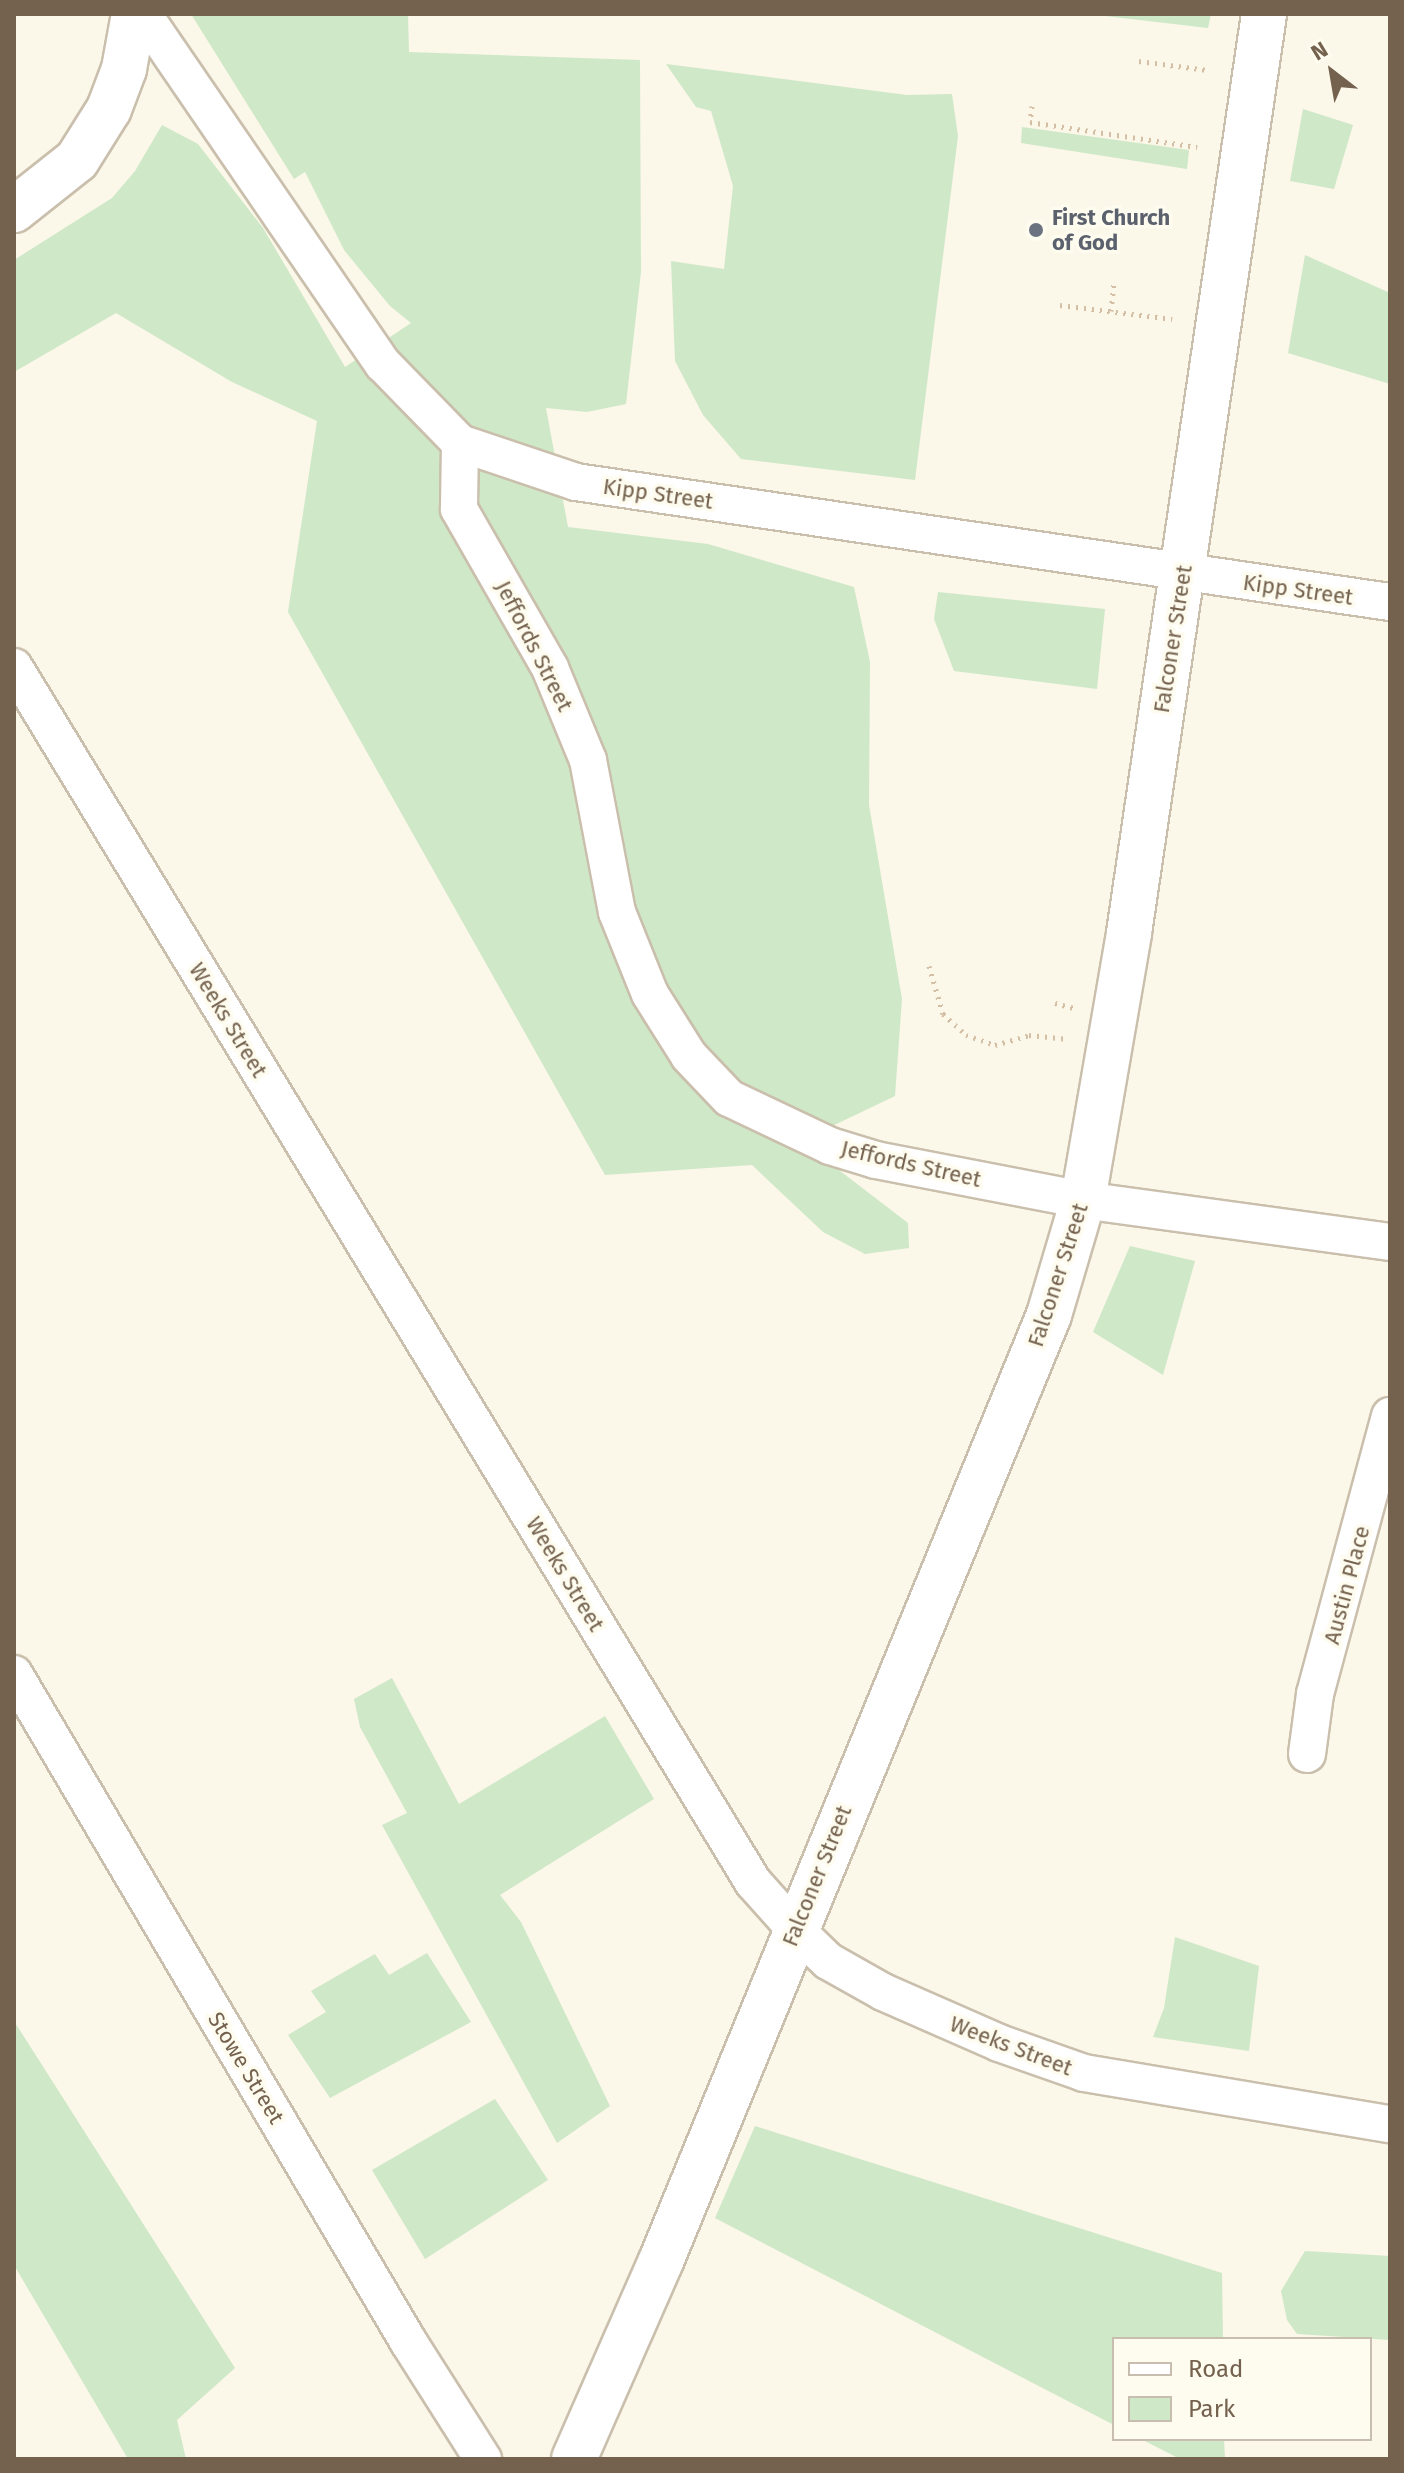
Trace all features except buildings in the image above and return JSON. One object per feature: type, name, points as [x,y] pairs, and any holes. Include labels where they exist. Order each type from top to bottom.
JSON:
[{"type":"street","points":[[14,210],[77,160],[109,109],[124,69],[134,14]]},
{"type":"street","name":"Kipp Street","points":[[143,14],[383,364],[460,443],[576,482],[1390,602]]},
{"type":"street","name":"Falconer Street","points":[[574,2459],[1049,1315],[1083,1200],[1183,572],[1264,14]]},
{"type":"street","name":"Jeffords Street","points":[[460,443],[459,509],[550,668],[588,760],[617,912],[650,994],[689,1056],[749,1111],[830,1146],[1083,1200],[1390,1242]]},
{"type":"street","name":"Weeks Street","points":[[14,667],[753,1882],[795,1929],[828,1961],[883,1992],[999,2043],[1084,2073],[1390,2124]]},
{"type":"street","name":"Austin Place","points":[[1307,1754],[1315,1694],[1390,1416]]},
{"type":"street","name":"Stowe Street","points":[[14,1674],[408,2341],[483,2459]]},
{"type":"path","points":[[1139,61],[1207,70]]},
{"type":"path","points":[[1032,106],[1030,122],[1197,147]]},
{"type":"path","points":[[1111,311],[1114,281]]},
{"type":"path","points":[[1060,305],[1172,319]]},
{"type":"path","points":[[929,966],[943,1014],[966,1035],[995,1045],[1029,1035],[1070,1039]]},
{"type":"path","points":[[1055,1003],[1075,1008]]},
{"type":"green space","points":[[191,14],[408,14],[409,52],[640,60],[641,272],[626,404],[587,412],[546,408],[568,527],[708,544],[854,587],[870,662],[869,805],[902,999],[895,1096],[801,1141],[908,1223],[909,1248],[865,1254],[823,1232],[752,1165],[605,1175],[288,612],[317,421],[232,382],[116,313],[14,372],[14,260],[112,198],[135,171],[162,125],[198,144],[263,228],[345,367],[411,323],[390,306],[344,250],[305,172],[294,179]]},
{"type":"green space","points":[[1088,14],[1211,14],[1208,28]]},
{"type":"green space","points":[[666,64],[907,95],[952,94],[958,136],[915,480],[741,459],[703,415],[675,361],[671,261],[724,269],[733,186],[711,111],[696,107]]},
{"type":"green space","points":[[1303,109],[1353,125],[1334,189],[1290,181]]},
{"type":"green space","points":[[1022,127],[1189,150],[1187,169],[1021,143]]},
{"type":"green space","points":[[1305,255],[1390,293],[1390,384],[1288,353]]},
{"type":"green space","points":[[938,592],[1105,609],[1097,689],[954,671],[934,619]]},
{"type":"green space","points":[[1130,1246],[1195,1261],[1163,1375],[1093,1332]]},
{"type":"green space","points":[[392,1678],[459,1804],[605,1716],[654,1799],[500,1895],[521,1922],[610,2106],[557,2143],[382,1825],[407,1813],[360,1727],[354,1699]]},
{"type":"green space","points":[[1175,1937],[1259,1966],[1249,2051],[1153,2037],[1164,2008]]},
{"type":"green space","points":[[427,1953],[471,2022],[330,2098],[288,2035],[326,2012],[311,1991],[375,1954],[389,1975]]},
{"type":"green space","points":[[14,2021],[235,2368],[177,2420],[186,2459],[128,2459],[14,2265]]},
{"type":"green space","points":[[495,2099],[548,2180],[425,2259],[372,2170]]},
{"type":"green space","points":[[755,2126],[1222,2273],[1223,2337],[1112,2337],[1112,2424],[715,2218]]},
{"type":"green space","points":[[1305,2251],[1390,2256],[1390,2340],[1297,2334],[1287,2320],[1281,2291]]},
{"type":"green space","points":[[1145,2441],[1224,2441],[1225,2459],[1180,2459]]},
{"type":"place","name":"First Church of God","points":[[1036,230]]}]
